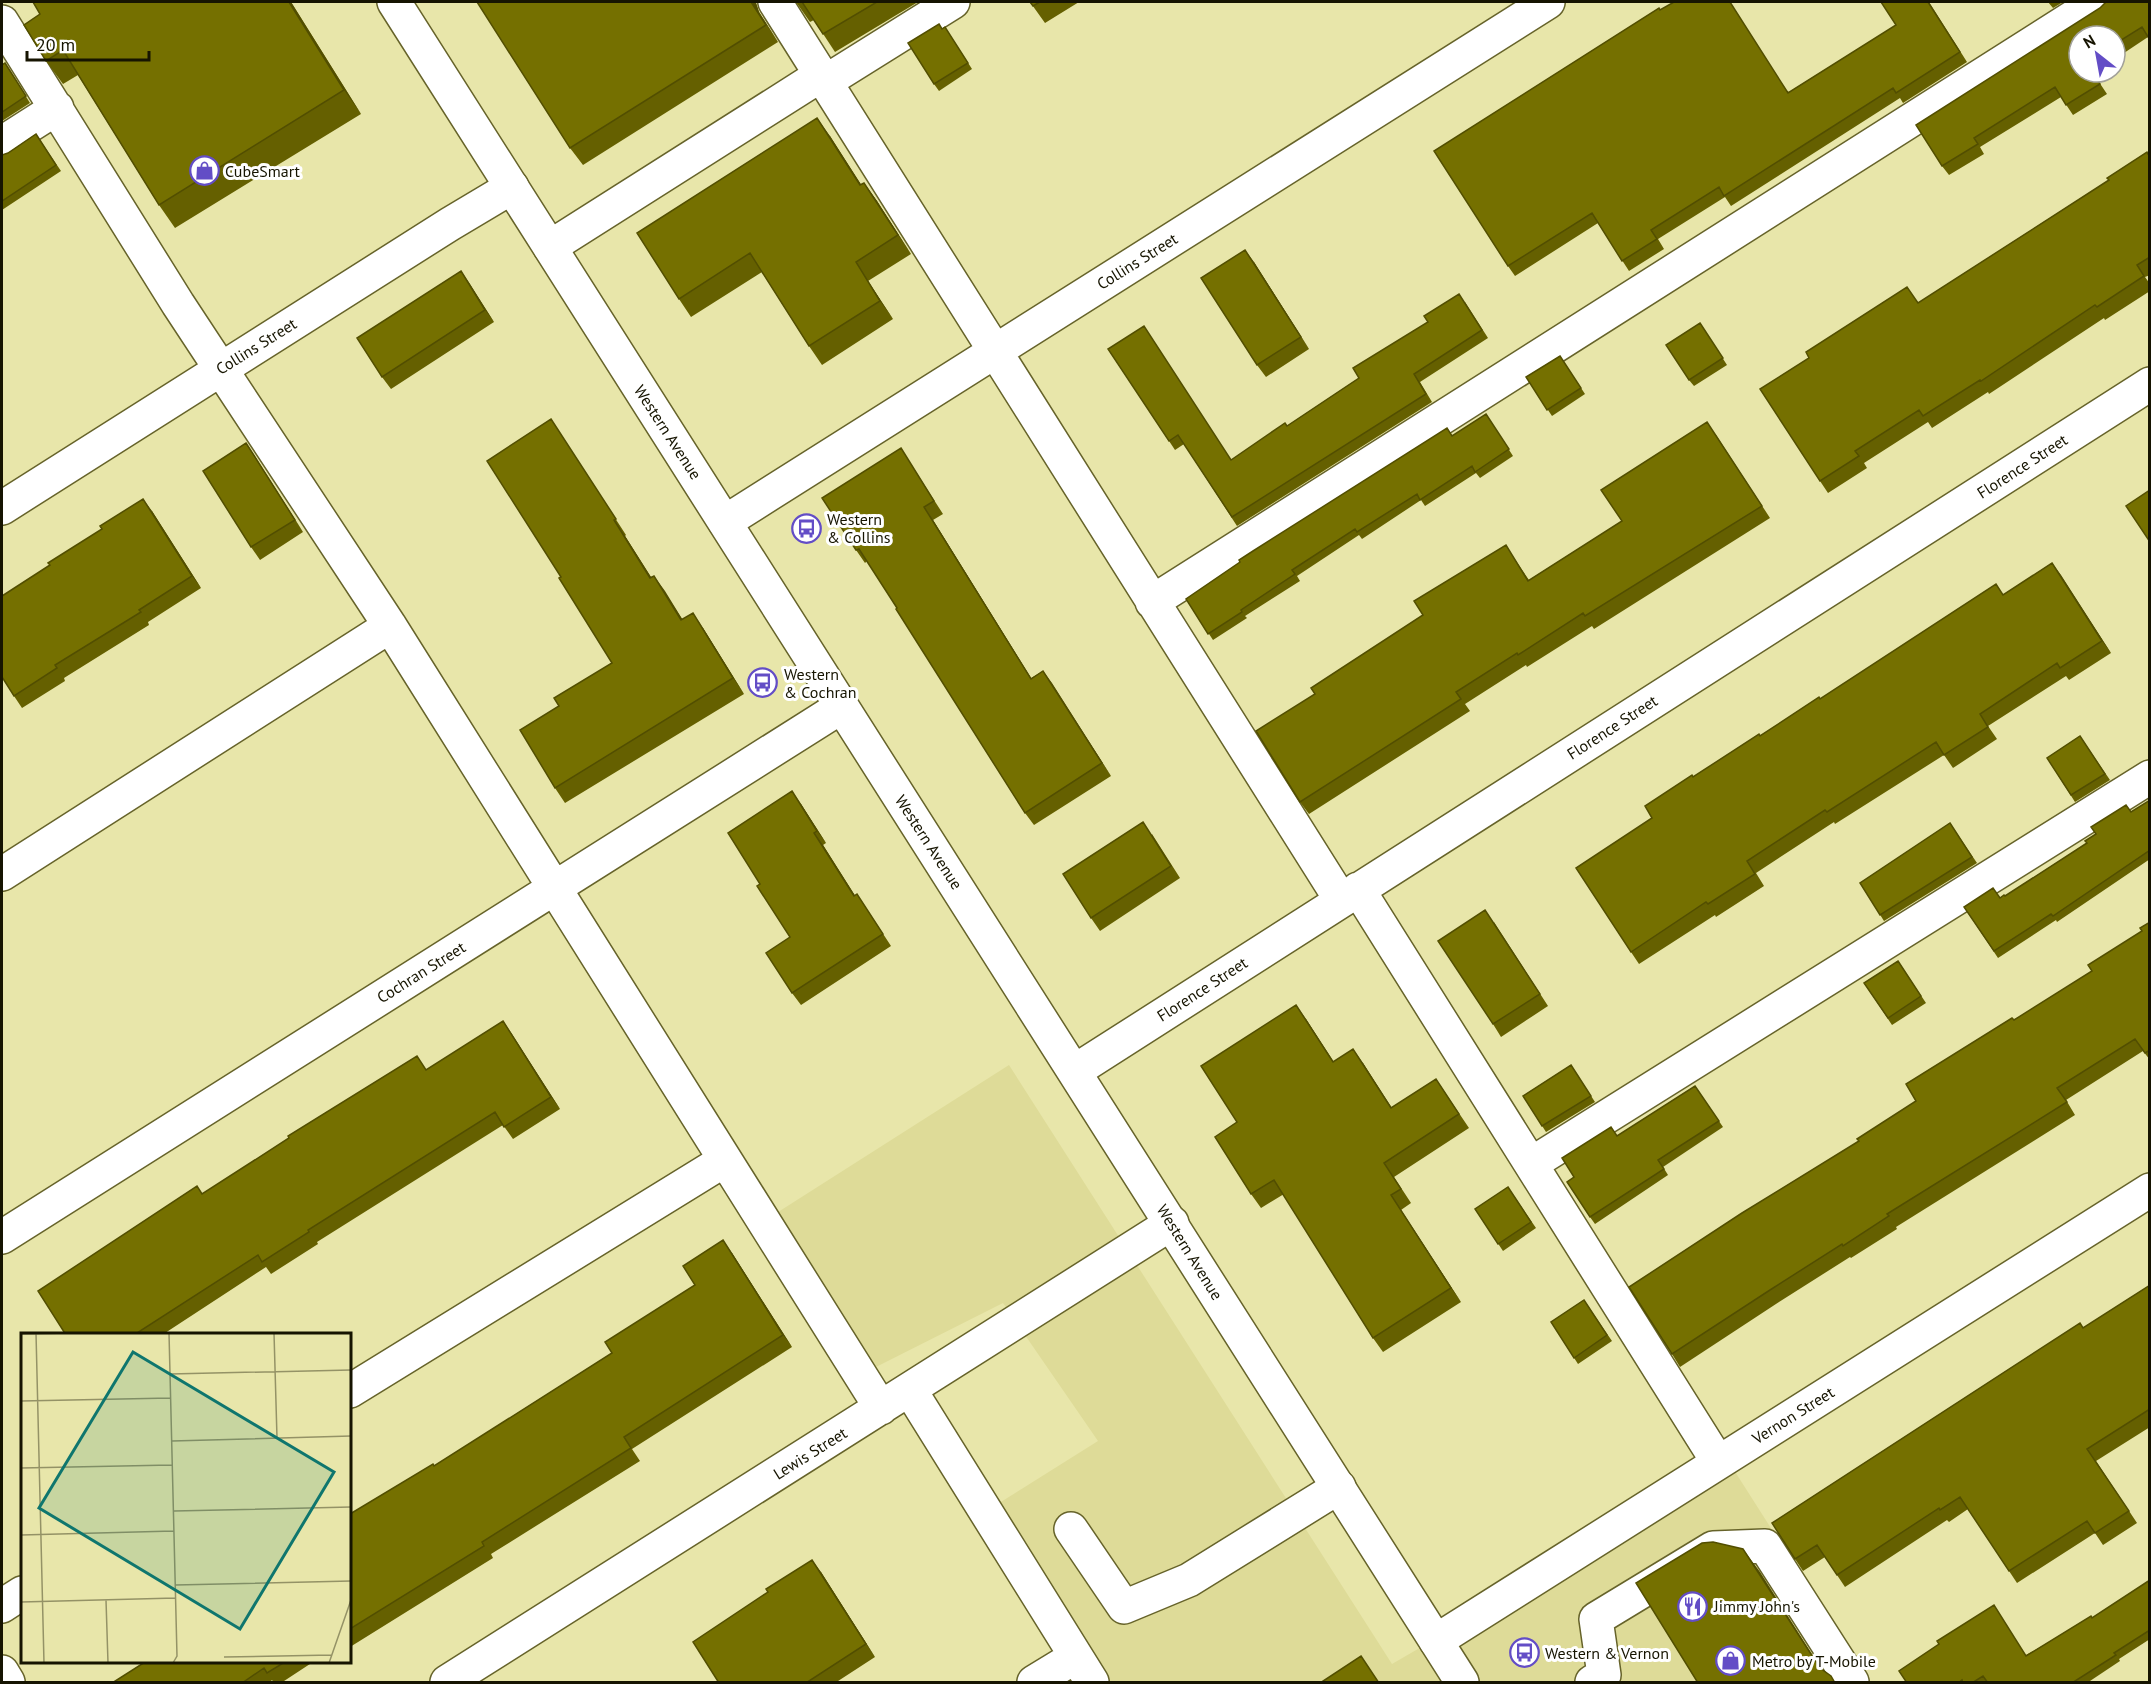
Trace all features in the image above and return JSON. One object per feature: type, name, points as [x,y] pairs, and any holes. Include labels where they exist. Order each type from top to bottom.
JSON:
[{"type":"street","name":"Western Avenue","points":[[395,2],[1462,1683]]},
{"type":"street","points":[[775,2],[1152,602],[1531,1164],[1718,1462]]},
{"type":"street","points":[[550,247],[952,2]]},
{"type":"street","points":[[1152,602],[2097,2]]},
{"type":"street","name":"Collins Street","points":[[725,522],[1542,3]]},
{"type":"street","points":[[2,22],[220,369],[390,626],[881,1408]]},
{"type":"street","points":[[2,143],[57,108]]},
{"type":"street","name":"Collins Street","points":[[2,508],[512,187]]},
{"type":"street","name":"Florence Street","points":[[1075,1071],[2150,384]]},
{"type":"street","points":[[2,874],[390,626]]},
{"type":"street","name":"Cochran Street","points":[[2,1237],[841,707]]},
{"type":"street","points":[[1531,1164],[2150,777]]},
{"type":"street","points":[[351,1390],[725,1160]]},
{"type":"street","name":"Vernon Street","points":[[1436,1641],[2150,1190]]},
{"type":"street","name":"Lewis Street","points":[[447,1683],[1172,1223]]},
{"type":"street","points":[[910,1390],[1084,1670],[1034,1683]]},
{"type":"street","points":[[1071,1529],[1124,1606],[1189,1580],[1339,1487]]},
{"type":"street","points":[[1602,1680],[1596,1619],[1713,1548],[1765,1546],[1852,1683]]},
{"type":"street","points":[[2,1606],[21,1594]]},
{"type":"street","points":[[2,1672],[8,1683]]},
{"type":"shaded area","points":[[1009,1065],[1392,1664],[1732,1467],[1869,1682],[1072,1682],[972,1520],[1098,1441],[1003,1303],[870,1370],[775,1214]]},
{"type":"building","name":"CubeSmart","points":[[33,2],[289,2],[344,90],[159,205],[63,50],[46,61],[24,25],[40,14]]},
{"type":"building","points":[[477,2],[751,2],[766,25],[570,148]]},
{"type":"building","points":[[802,2],[877,2],[823,34]]},
{"type":"building","points":[[1674,2],[1730,2],[1788,93],[1896,25],[1881,2],[1928,2],[1960,52],[1896,93],[1893,88],[1724,196],[1719,187],[1651,230],[1657,239],[1622,261],[1592,213],[1508,266],[1434,151],[1659,8],[1660,10]]},
{"type":"building","points":[[2106,2],[2150,2],[2150,40],[2142,27],[2127,36],[2127,24],[2075,24]]},
{"type":"building","points":[[939,24],[942,29],[945,27],[968,63],[934,84],[908,43]]},
{"type":"building","points":[[2067,29],[2067,84],[2100,84],[2066,105],[2055,87],[1974,138],[1978,144],[1942,166],[1916,125]]},
{"type":"building","points":[[5,63],[26,96],[2,112],[2,65]]},
{"type":"building","points":[[817,118],[860,185],[864,183],[898,235],[856,262],[880,301],[809,346],[750,253],[679,299],[637,233]]},
{"type":"building","points":[[36,134],[56,165],[2,201],[2,155]]},
{"type":"building","points":[[2147,152],[2150,153],[2150,257],[2137,265],[2144,276],[1923,416],[1919,410],[1855,451],[1859,456],[1820,481],[1760,389],[1809,358],[1806,352],[1907,287],[1918,303],[2109,180],[2107,178]]},
{"type":"building","points":[[1245,250],[1301,337],[1257,365],[1201,278]]},
{"type":"building","points":[[461,271],[485,310],[382,377],[357,338]]},
{"type":"building","points":[[1459,294],[1482,330],[1414,374],[1426,394],[1232,517],[1178,435],[1169,441],[1108,349],[1144,326],[1231,460],[1285,423],[1287,426],[1359,378],[1353,368],[1428,322],[1424,316]]},
{"type":"building","points":[[1700,323],[1723,358],[1689,380],[1666,345]]},
{"type":"building","points":[[1560,356],[1581,388],[1547,410],[1526,377]]},
{"type":"building","points":[[1486,414],[1509,449],[1475,472],[1472,466],[1420,500],[1417,494],[1357,532],[1355,529],[1292,570],[1295,574],[1208,634],[1186,599],[1240,562],[1239,560],[1447,428],[1452,436]]},
{"type":"building","points":[[551,419],[616,519],[614,520],[650,578],[654,576],[681,620],[693,613],[733,678],[555,788],[520,730],[559,706],[554,698],[612,663],[559,578],[561,577],[487,461]]},
{"type":"building","points":[[1707,422],[1762,506],[1585,616],[1583,613],[1456,692],[1461,699],[1300,802],[1256,731],[1315,694],[1311,688],[1423,615],[1414,601],[1506,545],[1528,581],[1622,521],[1601,490]]},
{"type":"building","points":[[246,443],[295,520],[251,547],[203,471]]},
{"type":"building","points":[[901,448],[934,501],[924,507],[1031,679],[1043,671],[1102,763],[1025,813],[859,549],[856,550],[822,498]]},
{"type":"building","points":[[2150,490],[2150,542],[2126,506]]},
{"type":"building","points":[[143,499],[192,576],[139,610],[141,612],[55,665],[57,668],[14,696],[2,677],[2,596],[50,565],[48,563],[102,529],[100,526]]},
{"type":"building","points":[[2052,563],[2102,641],[2060,668],[2057,663],[1980,714],[1988,727],[1944,755],[1936,742],[1747,861],[1755,874],[1708,904],[1706,902],[1631,952],[1576,868],[1652,818],[1645,806],[1692,775],[1693,777],[1759,734],[1760,736],[1819,697],[1820,699],[1996,584],[2003,595]]},
{"type":"building","points":[[2080,736],[2105,774],[2071,795],[2047,758]]},
{"type":"building","points":[[792,791],[817,831],[814,833],[854,896],[857,894],[883,934],[792,993],[766,953],[790,937],[757,886],[760,884],[728,833]]},
{"type":"building","points":[[2150,800],[2150,850],[2053,916],[2051,914],[1994,951],[1964,907],[1993,888],[2000,898],[2005,896],[2087,843],[2085,841],[2096,834],[2091,827],[2126,805],[2131,812]]},
{"type":"building","points":[[1143,822],[1171,866],[1091,918],[1063,874]]},
{"type":"building","points":[[1950,823],[1972,857],[1880,915],[1860,883]]},
{"type":"building","points":[[1485,910],[1540,994],[1493,1024],[1438,941]]},
{"type":"building","points":[[2150,922],[2150,1050],[2145,1053],[2135,1039],[2057,1088],[2067,1102],[1887,1214],[1889,1216],[1672,1354],[1629,1287],[1742,1213],[1859,1141],[1857,1139],[1916,1101],[1906,1084],[2092,971],[2088,965],[2142,931],[2140,928]]},
{"type":"building","points":[[1898,961],[1921,996],[1888,1018],[1864,983]]},
{"type":"building","points":[[1296,1005],[1333,1062],[1353,1049],[1391,1108],[1436,1079],[1459,1114],[1384,1163],[1401,1189],[1391,1195],[1451,1288],[1373,1338],[1274,1180],[1251,1194],[1215,1137],[1237,1122],[1201,1066]]},
{"type":"building","points":[[503,1021],[551,1097],[504,1127],[495,1112],[308,1230],[309,1232],[262,1262],[258,1255],[137,1333],[65,1333],[38,1291],[197,1186],[202,1194],[289,1138],[288,1136],[417,1056],[426,1070]]},
{"type":"building","points":[[1571,1065],[1591,1096],[1542,1126],[1523,1096]]},
{"type":"building","points":[[1695,1086],[1719,1121],[1658,1160],[1664,1169],[1590,1217],[1567,1182],[1574,1177],[1562,1158],[1611,1127],[1617,1136]]},
{"type":"building","points":[[1508,1187],[1531,1222],[1498,1244],[1475,1209]]},
{"type":"building","points":[[723,1240],[783,1335],[624,1437],[631,1448],[482,1542],[484,1546],[351,1628],[351,1513],[433,1464],[434,1466],[612,1353],[605,1342],[695,1285],[683,1266]]},
{"type":"building","points":[[2150,1285],[2150,1409],[2087,1449],[2129,1511],[2095,1533],[2087,1521],[2009,1571],[1960,1497],[1940,1510],[1939,1508],[1837,1575],[1817,1545],[1795,1559],[1772,1523],[2080,1323],[2083,1328]]},
{"type":"building","points":[[1584,1300],[1607,1335],[1574,1358],[1551,1322]]},
{"type":"building","points":[[1713,1542],[1743,1549],[1820,1668],[1831,1676],[1835,1683],[1698,1683],[1636,1583],[1702,1543]]},
{"type":"building","points":[[812,1560],[866,1644],[806,1683],[719,1683],[693,1642],[768,1592],[766,1589]]},
{"type":"building","points":[[2150,1580],[2150,1630],[2072,1683],[1988,1683],[1983,1676],[1972,1683],[1963,1683],[1962,1680],[1958,1683],[1907,1683],[1899,1671],[1939,1644],[1937,1641],[1994,1605],[2026,1656],[2091,1616],[2092,1618]]},
{"type":"building","points":[[1361,1656],[1379,1683],[1320,1683]]},
{"type":"building","points":[[143,1663],[283,1663],[267,1673],[264,1668],[242,1683],[112,1683]]},
{"type":"place","name":"CubeSmart","points":[[204,171]]},
{"type":"place","name":"Western & Collins","points":[[806,528]]},
{"type":"place","name":"Western & Cochran","points":[[763,683]]},
{"type":"place","name":"Jimmy John's","points":[[1693,1606]]},
{"type":"place","name":"Western & Vernon","points":[[1524,1653]]},
{"type":"place","name":"Metro by T-Mobile","points":[[1731,1661]]}]
